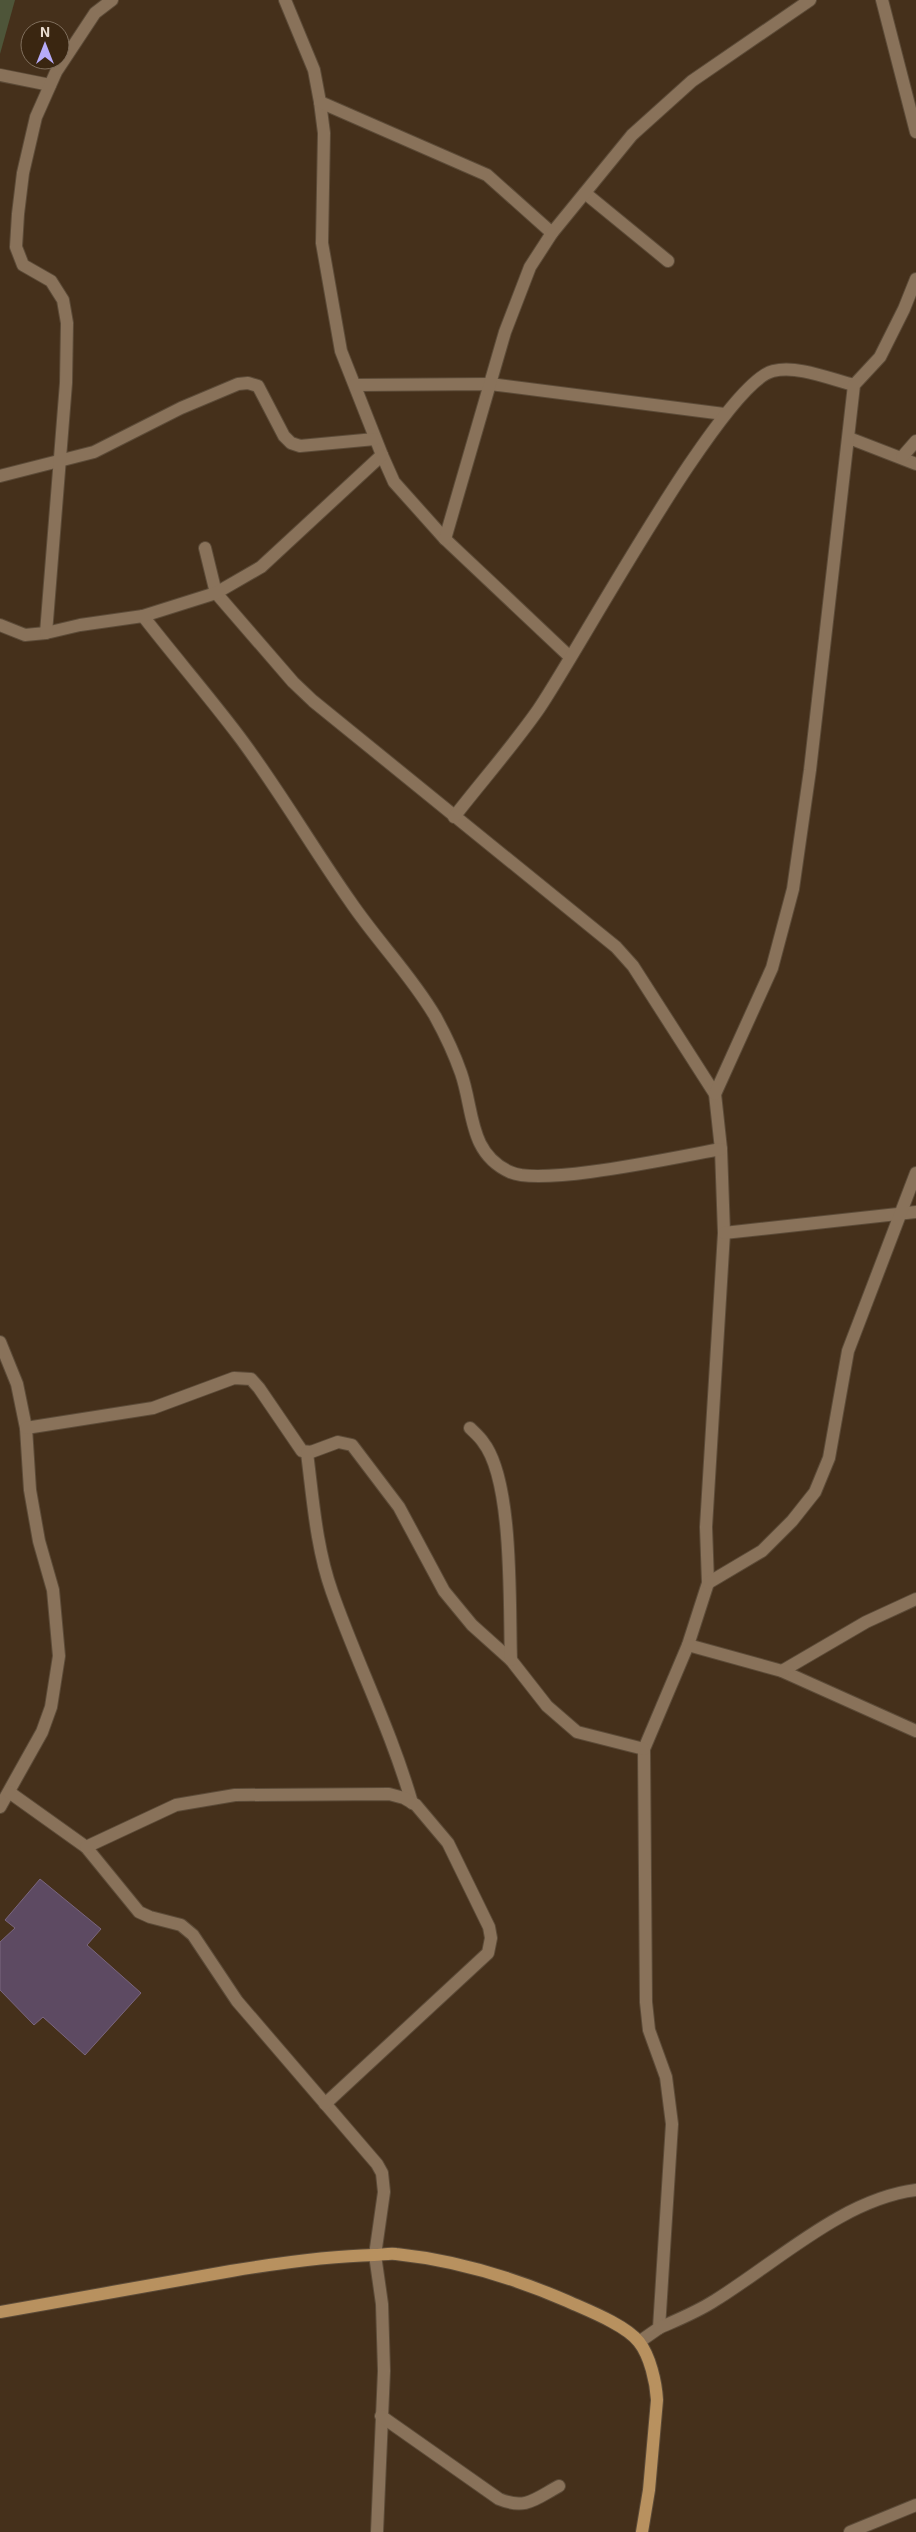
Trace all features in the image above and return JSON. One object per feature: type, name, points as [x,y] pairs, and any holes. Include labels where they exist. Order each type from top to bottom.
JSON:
[{"type":"main road","points":[[0,2312],[286,2262],[348,2255],[395,2254],[479,2270],[523,2284],[592,2312],[622,2329],[639,2342],[656,2386],[657,2400],[649,2490],[642,2532]]},
{"type":"street","points":[[46,633],[67,331],[63,300],[52,281],[23,265],[16,247],[23,172],[36,117],[56,72],[95,13],[112,0]]},
{"type":"street","points":[[285,0],[314,70],[320,102],[324,134],[322,243],[341,350],[382,455],[394,482],[444,539],[570,658]]},
{"type":"street","points":[[444,539],[505,332],[530,266],[552,233],[632,135],[692,81],[809,0]]},
{"type":"street","points":[[882,0],[916,132]]},
{"type":"street","points":[[0,75],[50,85]]},
{"type":"street","points":[[320,102],[487,175],[552,233]]},
{"type":"street","points":[[585,193],[668,261]]},
{"type":"street","points":[[715,1094],[772,968],[793,889],[810,770],[854,385],[880,357],[916,280]]},
{"type":"street","points":[[454,817],[539,709],[704,441],[748,386],[772,371],[796,371],[854,385]]},
{"type":"street","points":[[0,476],[94,452],[181,408],[238,384],[248,383],[258,386],[284,436],[291,443],[300,446],[376,439]]},
{"type":"street","points":[[354,385],[490,384],[724,414]]},
{"type":"street","points":[[849,438],[916,464]]},
{"type":"street","points":[[902,457],[916,441]]},
{"type":"street","points":[[0,625],[25,635],[46,633],[80,625],[143,616],[216,593],[261,567],[382,455]]},
{"type":"street","points":[[205,548],[216,593],[293,682],[313,701],[454,817],[616,947],[633,966],[715,1094],[722,1149],[724,1233],[706,1527],[708,1583],[688,1645],[644,1749],[646,2002],[649,2030],[666,2077],[672,2124],[659,2328]]},
{"type":"street","points":[[143,616],[239,736],[351,903],[420,991],[443,1031],[462,1074],[474,1131],[482,1148],[494,1164],[513,1174],[533,1177],[570,1175],[722,1149]]},
{"type":"street","points":[[708,1583],[762,1551],[792,1521],[815,1492],[829,1458],[848,1351],[916,1173]]},
{"type":"street","points":[[724,1233],[916,1212]]},
{"type":"street","points":[[0,1342],[17,1384],[26,1428],[30,1490],[39,1541],[53,1590],[59,1656],[51,1707],[42,1732],[0,1807]]},
{"type":"street","points":[[26,1428],[153,1408],[234,1378],[244,1377],[251,1379],[302,1451],[307,1452],[331,1443],[352,1445],[398,1507],[444,1591],[472,1625],[511,1660],[547,1706],[577,1732],[644,1749]]},
{"type":"street","points":[[470,1428],[484,1442],[491,1456],[498,1475],[505,1512],[511,1660]]},
{"type":"street","points":[[307,1452],[318,1538],[326,1574],[397,1755],[412,1803],[448,1843],[488,1927],[491,1938],[488,1953],[325,2104]]},
{"type":"street","points":[[782,1671],[866,1622],[916,1599]]},
{"type":"street","points":[[688,1645],[782,1671],[916,1731]]},
{"type":"street","points":[[9,1792],[86,1847],[139,1912],[150,1918],[181,1926],[193,1936],[237,2002],[377,2164],[382,2173],[384,2192],[375,2255],[382,2304],[384,2371],[377,2532]]},
{"type":"street","points":[[86,1847],[176,1805],[214,1798],[235,1796],[389,1794],[412,1803]]},
{"type":"street","points":[[639,2342],[659,2328],[712,2302],[850,2210],[894,2193],[916,2190]]},
{"type":"street","points":[[381,2416],[499,2499],[514,2505],[526,2505],[559,2486]]},
{"type":"street","points":[[850,2532],[916,2505]]},
{"type":"green space","points":[[0,0],[15,0],[0,54]]},
{"type":"building","points":[[40,1879],[101,1929],[87,1945],[141,1993],[85,2055],[43,2017],[34,2025],[0,1990],[0,1942],[15,1928],[5,1920]]}]
